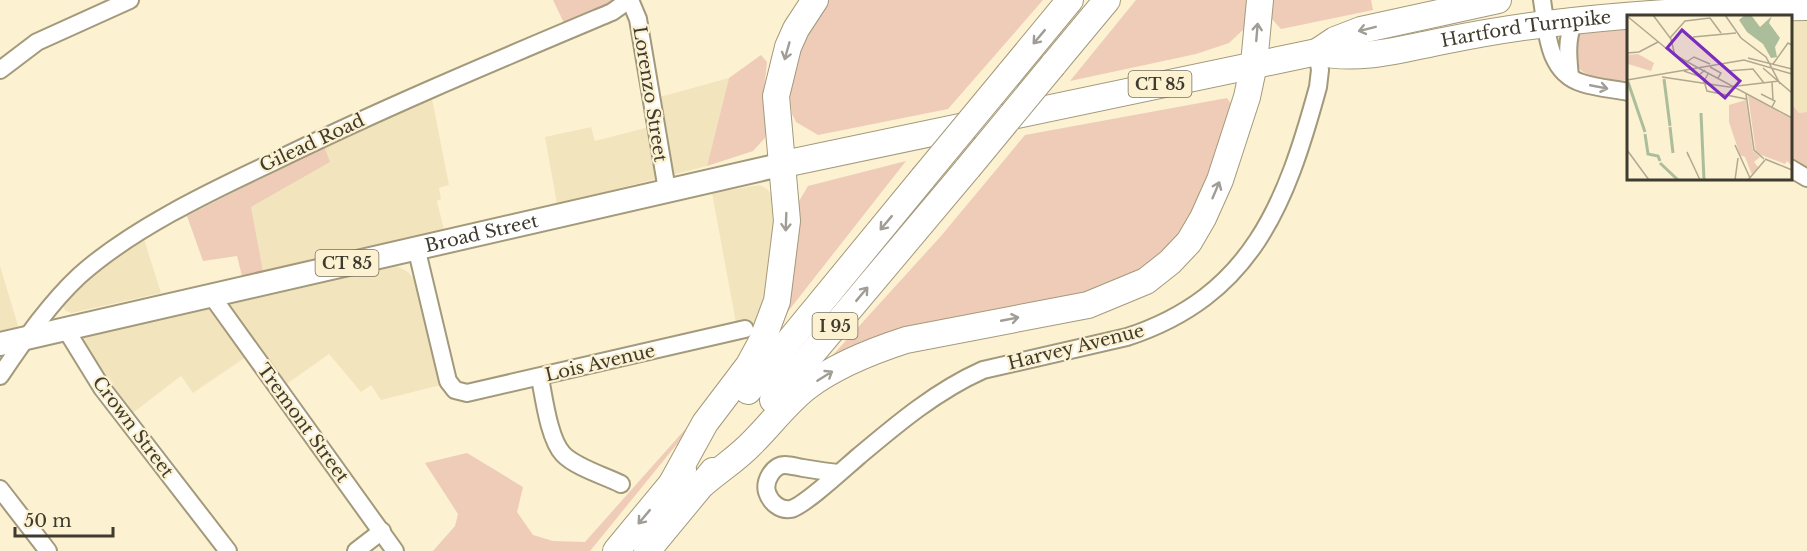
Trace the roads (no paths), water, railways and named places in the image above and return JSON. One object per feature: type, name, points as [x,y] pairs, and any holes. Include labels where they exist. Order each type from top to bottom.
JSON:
[{"type":"highway","points":[[672,483],[705,423],[749,365],[762,341],[777,301],[787,221],[784,164],[776,96],[788,47],[796,28],[815,0]]},
{"type":"highway","name":"I 95","points":[[616,551],[1070,0]]},
{"type":"highway","name":"I 95","points":[[648,551],[1107,0]]},
{"type":"highway","points":[[703,484],[749,446],[807,387],[832,371],[879,348],[951,330],[1088,305],[1146,280],[1170,262],[1189,242],[1220,180],[1247,98],[1254,64],[1260,0]]},
{"type":"highway","name":"Hartford Turnpike","points":[[1317,52],[1335,40],[1361,30],[1498,0]]},
{"type":"highway","name":"Hartford Turnpike","points":[[1645,15],[1807,7]]},
{"type":"highway","name":"Hartford Turnpike","points":[[961,126],[1317,52],[1341,56],[1372,55],[1479,34],[1544,12],[1574,21],[1627,16]]},
{"type":"highway","name":"Broad Street","points":[[784,164],[961,126]]},
{"type":"main road","name":"Broad Street","points":[[0,344],[784,164]]},
{"type":"street","points":[[0,69],[37,42],[130,0]]},
{"type":"street","name":"Lorenzo Street","points":[[630,0],[638,19],[667,190]]},
{"type":"street","name":"Gilead Road","points":[[0,376],[55,301],[79,277],[140,232],[232,181],[340,129],[612,12],[630,0]]},
{"type":"street","points":[[1544,12],[1551,50],[1561,72],[1581,83],[1627,92]]},
{"type":"street","points":[[1570,77],[1567,55],[1568,34],[1574,21]]},
{"type":"street","name":"Harvey Avenue","points":[[839,473],[899,423],[944,390],[965,378],[982,370],[1145,331],[1193,307],[1220,286],[1239,267],[1282,196],[1318,87],[1320,70],[1317,52]]},
{"type":"street","points":[[1792,169],[1807,178]]},
{"type":"street","name":"Lois Avenue","points":[[416,247],[448,381],[455,390],[467,393],[745,329]]},
{"type":"street","name":"Tremont Street","points":[[211,295],[395,551]]},
{"type":"street","name":"Crown Street","points":[[65,328],[102,388],[228,551]]},
{"type":"street","points":[[540,378],[556,443],[563,454],[572,461],[621,484]]},
{"type":"street","points":[[0,489],[46,550]]},
{"type":"street","points":[[356,551],[382,531]]}]
